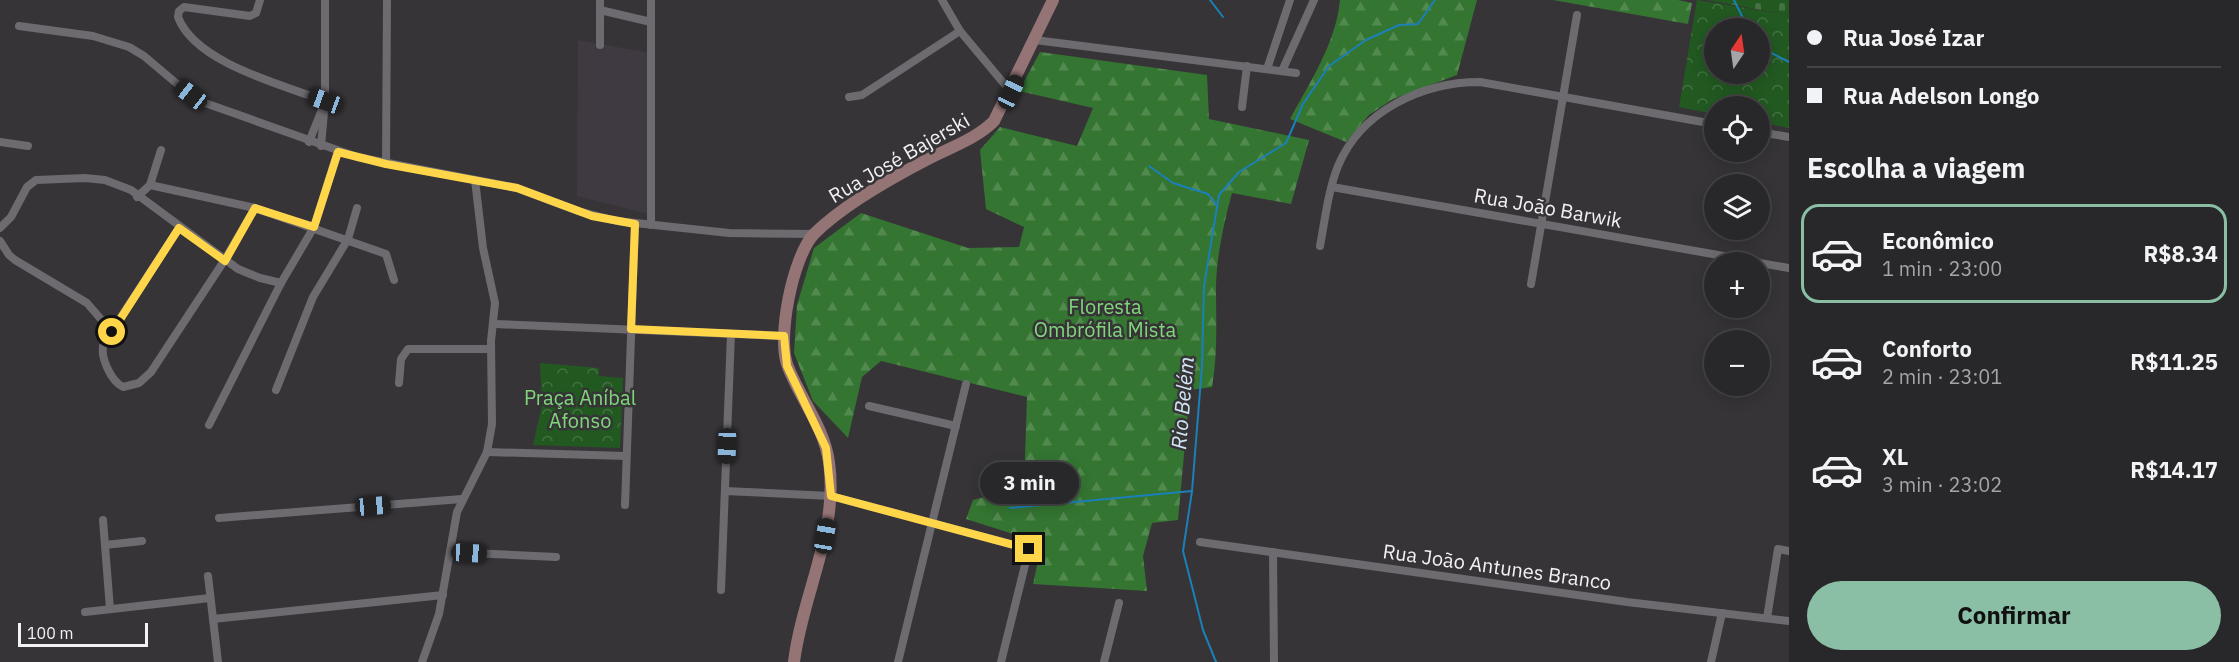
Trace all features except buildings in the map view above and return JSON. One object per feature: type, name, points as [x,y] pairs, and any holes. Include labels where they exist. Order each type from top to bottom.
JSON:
[{"type":"main road","name":"Rua José Bajerski","points":[[794,662],[802,618],[825,536],[831,496],[826,448],[787,366],[784,336],[794,271],[803,248],[814,234],[875,190],[983,132],[1001,111],[1053,0]]},
{"type":"street","points":[[260,0],[256,13],[250,16],[184,7],[179,11],[178,17],[202,47],[220,60],[325,101]]},
{"type":"street","points":[[321,146],[325,101],[325,0]]},
{"type":"street","points":[[386,164],[387,0]]},
{"type":"street","points":[[600,0],[600,45]]},
{"type":"street","points":[[651,0],[651,225]]},
{"type":"street","points":[[942,0],[960,31],[1011,92]]},
{"type":"street","points":[[1267,69],[1290,0]]},
{"type":"street","points":[[1282,71],[1314,0]]},
{"type":"street","points":[[600,10],[651,22]]},
{"type":"street","points":[[1531,284],[1577,15]]},
{"type":"street","points":[[19,26],[93,36],[129,47],[144,56],[191,95],[205,103],[338,152],[386,164],[517,188],[592,216],[635,224],[729,233],[814,234]]},
{"type":"street","points":[[849,96],[862,95],[960,31]]},
{"type":"street","points":[[1035,40],[1296,73]]},
{"type":"street","points":[[1242,107],[1247,66]]},
{"type":"street","points":[[1320,246],[1332,187],[1347,150],[1367,125],[1392,106],[1420,92],[1449,84],[1480,82],[1704,122]]},
{"type":"street","points":[[309,142],[325,101]]},
{"type":"street","points":[[1770,134],[1789,137]]},
{"type":"street","points":[[0,142],[28,146]]},
{"type":"street","points":[[137,197],[150,185],[161,150]]},
{"type":"street","points":[[209,425],[281,283],[314,227],[338,152]]},
{"type":"street","points":[[0,228],[11,217],[27,187],[36,180],[96,179],[127,188],[225,261],[249,275],[281,283]]},
{"type":"street","points":[[422,662],[443,596],[462,499],[487,452],[494,410],[491,349],[495,324],[495,303],[483,248],[475,180]]},
{"type":"street","points":[[150,185],[255,208],[348,239],[386,254],[394,280]]},
{"type":"street","name":"Rua João Barwik","points":[[1332,187],[1704,253]]},
{"type":"street","points":[[179,228],[104,343],[103,353],[111,374],[123,387],[139,383],[151,372],[225,261],[255,208]]},
{"type":"street","points":[[276,390],[313,297],[348,239],[357,208]]},
{"type":"street","points":[[625,505],[635,224]]},
{"type":"street","points":[[0,241],[15,260],[87,303],[112,332]]},
{"type":"street","name":"Rua João Barwik","points":[[1770,265],[1789,268]]},
{"type":"street","points":[[495,324],[784,336]]},
{"type":"street","points":[[721,590],[731,334]]},
{"type":"street","points":[[399,383],[401,359],[408,349],[491,349]]},
{"type":"street","points":[[898,662],[966,384]]},
{"type":"street","points":[[869,406],[956,426]]},
{"type":"street","points":[[487,452],[626,456]]},
{"type":"street","points":[[725,491],[831,496],[1029,549],[1001,662]]},
{"type":"street","points":[[219,518],[462,499]]},
{"type":"street","points":[[103,520],[110,609]]},
{"type":"street","points":[[105,545],[142,541]]},
{"type":"street","name":"Rua João Antunes Branco","points":[[1200,542],[1789,621]]},
{"type":"street","points":[[1767,618],[1778,549],[1789,551]]},
{"type":"street","points":[[450,552],[556,557]]},
{"type":"street","points":[[1273,552],[1274,662]]},
{"type":"street","points":[[208,576],[218,662]]},
{"type":"street","points":[[213,619],[443,596]]},
{"type":"street","points":[[85,612],[210,598]]},
{"type":"street","points":[[1104,662],[1119,603]]},
{"type":"street","points":[[1711,662],[1722,613]]},
{"type":"shaded area","points":[[578,40],[651,53],[648,214],[577,196]]},
{"type":"green space","points":[[1340,0],[1477,0],[1457,75],[1393,99],[1369,115],[1346,142],[1290,119],[1328,47],[1338,16]]},
{"type":"green space","points":[[1553,0],[1678,0],[1692,3],[1688,24]]},
{"type":"green space","points":[[1697,0],[1789,15],[1789,128],[1770,124],[1770,96],[1704,96],[1704,112],[1679,107]]},
{"type":"green space","points":[[1706,0],[1789,0],[1789,15]]},
{"type":"green space","name":"Floresta Ombrófila Mista","points":[[1040,52],[1207,75],[1209,119],[1309,140],[1291,204],[1232,193],[1218,262],[1216,349],[1212,387],[1190,390],[1178,520],[1152,523],[1143,556],[1147,591],[1033,584],[1042,543],[966,519],[973,500],[1024,487],[1027,397],[881,361],[862,377],[848,438],[813,401],[794,353],[797,305],[814,248],[861,213],[968,248],[1019,247],[1024,227],[986,209],[980,150],[1000,127],[1077,146],[1093,108],[1019,91]]},
{"type":"green space","name":"Praça Aníbal Afonso","points":[[540,363],[599,368],[599,376],[623,378],[620,448],[533,445],[542,406]]},
{"type":"waterway","points":[[1210,0],[1223,17]]},
{"type":"waterway","name":"Rio Belém","points":[[1216,662],[1203,630],[1183,551],[1192,491],[1202,366],[1204,286],[1219,195],[1239,172],[1286,143],[1303,104],[1329,66],[1366,40],[1399,25],[1418,24],[1435,0]]},
{"type":"waterway","name":"Rio Belém","points":[[1734,0],[1743,18]]},
{"type":"waterway","name":"Rio Belém","points":[[1770,52],[1789,62]]},
{"type":"waterway","points":[[1149,166],[1173,183],[1208,194],[1217,206]]},
{"type":"waterway","points":[[1010,508],[1192,491]]},
{"type":"route","points":[[112,332],[179,228],[225,261],[255,208],[314,227],[338,152],[386,164],[517,188],[592,216],[635,224],[631,329],[784,336],[787,366],[826,448],[831,496],[1029,549]]}]
